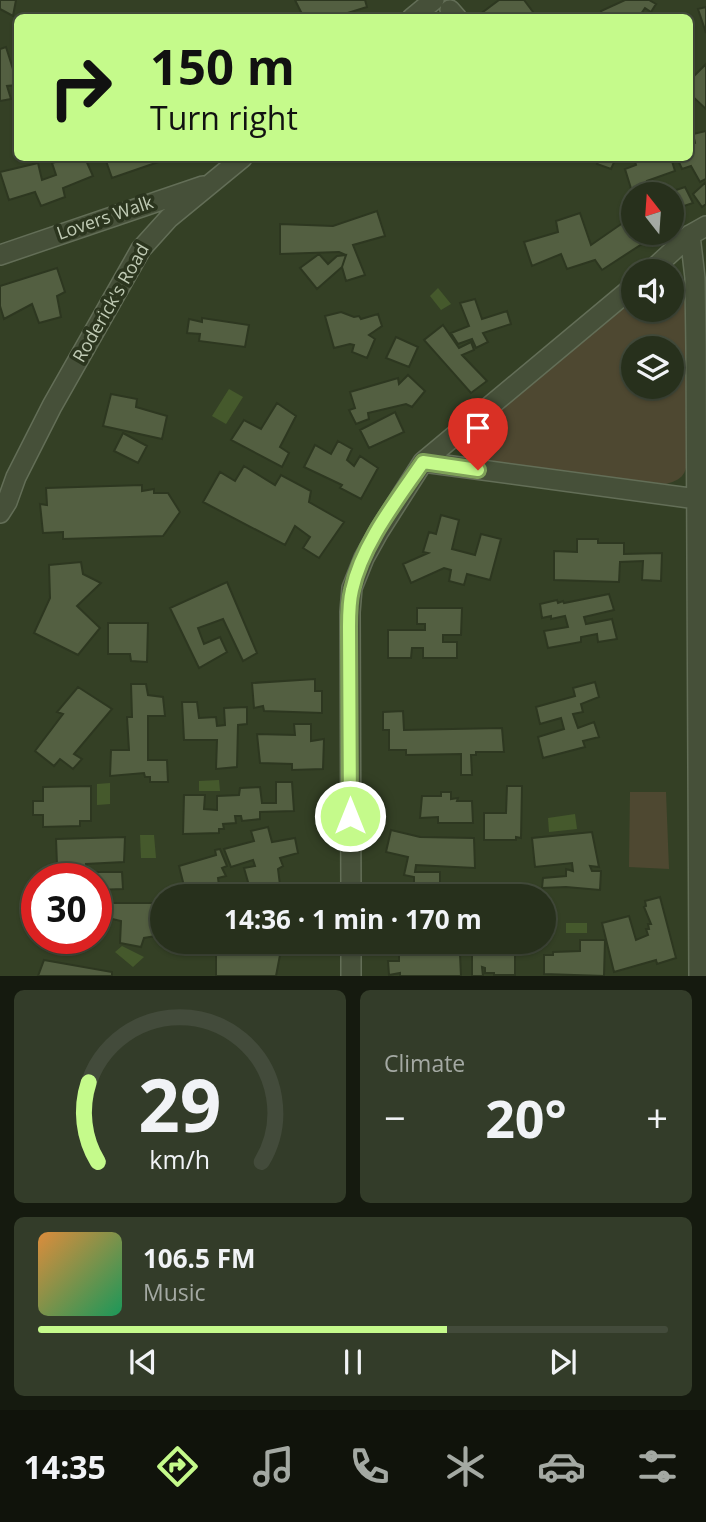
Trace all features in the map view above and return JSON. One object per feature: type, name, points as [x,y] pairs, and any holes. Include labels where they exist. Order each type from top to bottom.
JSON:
[{"type":"street","points":[[428,14],[447,9]]},
{"type":"street","name":"Roderick's Road","points":[[0,513],[52,406],[141,248],[169,218],[238,161]]},
{"type":"street","name":"Lovers Walk","points":[[0,255],[211,184]]},
{"type":"street","points":[[665,259],[698,230]]},
{"type":"street","points":[[698,230],[695,287],[699,976]]},
{"type":"street","points":[[351,884],[351,597],[369,547],[423,462],[621,297]]},
{"type":"street","points":[[423,462],[697,499]]},
{"type":"street","name":"Roderick's Road","points":[[0,495],[16,477]]},
{"type":"street","points":[[351,954],[351,976]]},
{"type":"shaded area","points":[[684,283],[688,290],[687,461],[684,474],[679,479],[666,484],[479,463],[469,447],[470,434],[621,311],[621,322],[684,322]]},
{"type":"shaded area","points":[[438,288],[451,304],[441,310],[430,296]]},
{"type":"shaded area","points":[[229,389],[243,397],[226,424],[212,416]]},
{"type":"shaded area","points":[[219,780],[220,791],[199,791],[199,781]]},
{"type":"shaded area","points":[[110,783],[110,804],[97,805],[97,784]]},
{"type":"shaded area","points":[[630,792],[666,792],[669,869],[629,867]]},
{"type":"shaded area","points":[[575,814],[577,829],[549,832],[548,818]]},
{"type":"shaded area","points":[[140,835],[154,835],[156,858],[141,858]]},
{"type":"shaded area","points":[[566,923],[587,923],[587,933],[566,933]]},
{"type":"shaded area","points":[[122,946],[144,957],[133,967],[115,952]]},
{"type":"building","points":[[0,0],[16,0],[13,16],[0,9]]},
{"type":"building","points":[[295,0],[365,0],[367,7],[344,14],[302,14]]},
{"type":"building","points":[[499,0],[524,0],[534,14],[480,14]]},
{"type":"building","points":[[625,0],[649,0],[656,4],[651,12],[645,8],[641,14],[602,14],[601,11]]},
{"type":"building","points":[[706,7],[706,33],[698,9]]},
{"type":"building","points":[[6,47],[14,72],[14,85],[7,86],[11,99],[0,101],[0,49]]},
{"type":"building","points":[[706,64],[706,109],[693,97],[694,76]]},
{"type":"building","points":[[706,131],[706,179],[700,182],[691,166],[682,169],[678,161],[693,161],[693,134]]},
{"type":"building","points":[[86,161],[93,176],[63,188],[65,197],[41,206],[35,192],[9,200],[0,172],[38,163],[42,180],[56,175],[52,163]]},
{"type":"building","points":[[106,161],[161,161],[112,178]]},
{"type":"building","points":[[598,161],[615,161],[611,169],[597,164]]},
{"type":"building","points":[[635,161],[672,161],[675,171],[647,182],[629,182],[625,169],[636,165]]},
{"type":"building","points":[[706,182],[706,204],[702,207],[693,194]]},
{"type":"building","points":[[684,187],[693,203],[684,206]]},
{"type":"building","points":[[377,211],[385,236],[353,245],[365,275],[346,281],[342,267],[346,255],[339,252],[280,254],[280,224],[333,226]]},
{"type":"building","points":[[580,213],[591,245],[621,224],[621,245],[640,245],[602,270],[595,260],[567,269],[561,254],[532,266],[524,242],[558,232],[556,221]]},
{"type":"building","points":[[319,254],[328,264],[337,256],[346,255],[342,267],[317,289],[300,268]]},
{"type":"building","points":[[57,268],[65,292],[57,296],[61,317],[39,323],[32,304],[4,319],[0,306],[0,286]]},
{"type":"building","points":[[475,299],[482,319],[507,311],[511,324],[483,333],[488,342],[476,348],[472,339],[458,344],[451,333],[469,326],[460,303]]},
{"type":"building","points":[[341,312],[359,316],[361,319],[378,314],[382,326],[369,335],[375,339],[367,358],[352,352],[354,345],[334,348],[325,316]]},
{"type":"building","points":[[202,318],[249,325],[245,347],[199,341],[200,334],[187,333],[189,319],[202,322]]},
{"type":"building","points":[[443,325],[459,348],[471,342],[474,350],[462,355],[487,381],[471,393],[424,340]]},
{"type":"building","points":[[396,337],[418,347],[409,367],[386,358]]},
{"type":"building","points":[[408,375],[425,391],[412,407],[406,404],[368,413],[369,419],[356,424],[349,410],[355,408],[350,392],[398,378],[399,384]]},
{"type":"building","points":[[111,394],[137,399],[136,407],[167,416],[162,439],[103,426]]},
{"type":"building","points":[[277,403],[296,416],[280,447],[289,453],[282,467],[231,440],[244,420],[261,429]]},
{"type":"building","points":[[395,412],[404,432],[369,448],[360,430]]},
{"type":"building","points":[[123,433],[147,446],[138,463],[114,451]]},
{"type":"building","points":[[338,441],[352,449],[347,460],[354,466],[360,456],[378,468],[361,499],[340,488],[342,485],[304,467],[315,445],[331,454]]},
{"type":"building","points":[[244,466],[275,485],[281,475],[311,491],[309,502],[344,522],[319,558],[303,548],[310,537],[295,526],[285,545],[203,502],[220,472],[235,481]]},
{"type":"building","points":[[142,485],[142,491],[154,489],[154,493],[168,493],[180,512],[163,536],[63,539],[63,532],[43,533],[40,504],[47,505],[46,488]]},
{"type":"building","points":[[441,515],[459,520],[452,549],[475,555],[481,534],[501,539],[490,580],[467,574],[464,585],[449,581],[451,570],[444,568],[411,583],[403,564],[428,553],[423,552],[429,532],[436,534]]},
{"type":"building","points":[[577,539],[598,539],[598,543],[624,543],[624,554],[662,553],[661,581],[642,580],[643,561],[620,562],[619,582],[554,580],[554,551],[577,552]]},
{"type":"building","points":[[81,562],[83,574],[101,583],[77,606],[100,628],[78,655],[34,633],[50,598],[49,565]]},
{"type":"building","points":[[227,582],[257,653],[243,661],[223,619],[198,628],[204,644],[220,637],[227,652],[199,668],[170,608]]},
{"type":"building","points":[[609,594],[614,610],[584,617],[586,624],[612,619],[617,639],[598,642],[597,634],[581,637],[581,642],[548,648],[544,631],[568,627],[565,616],[542,618],[540,604],[557,600],[558,603],[564,603]]},
{"type":"building","points":[[417,608],[462,608],[461,635],[443,635],[443,642],[457,642],[457,658],[423,658],[423,648],[412,648],[411,658],[388,658],[388,630],[425,630],[425,624],[417,624]]},
{"type":"building","points":[[108,623],[148,623],[147,662],[131,661],[130,654],[108,654]]},
{"type":"building","points":[[315,679],[315,691],[322,691],[322,713],[264,711],[263,706],[254,708],[252,683]]},
{"type":"building","points":[[595,682],[599,697],[581,704],[583,712],[573,714],[578,728],[594,722],[599,737],[583,741],[585,747],[543,758],[538,737],[564,729],[561,718],[540,724],[536,707],[575,696],[573,688]]},
{"type":"building","points":[[131,684],[146,684],[148,695],[163,697],[165,716],[148,716],[148,760],[167,760],[168,782],[150,782],[150,777],[145,777],[144,773],[110,776],[111,750],[129,750],[127,717],[132,717]]},
{"type":"building","points":[[78,687],[112,709],[74,754],[82,759],[73,769],[60,759],[54,766],[35,751],[63,714],[57,712]]},
{"type":"building","points":[[182,702],[197,702],[199,718],[216,717],[217,726],[225,725],[224,708],[247,707],[247,724],[238,725],[237,767],[216,769],[217,740],[184,740]]},
{"type":"building","points":[[403,711],[404,730],[502,728],[504,752],[476,752],[476,755],[471,755],[472,775],[461,775],[461,754],[406,755],[406,750],[389,750],[389,730],[383,730],[383,712]]},
{"type":"building","points":[[294,724],[311,724],[311,741],[324,739],[323,769],[292,770],[292,764],[260,763],[257,734],[295,735]]},
{"type":"building","points":[[276,782],[292,782],[294,811],[260,812],[260,819],[242,821],[241,816],[235,816],[236,823],[223,824],[224,829],[219,829],[219,833],[183,834],[184,795],[205,795],[204,809],[217,810],[217,796],[239,795],[240,788],[260,787],[262,803],[276,803]]},
{"type":"building","points":[[91,786],[91,821],[80,821],[80,826],[43,827],[43,815],[33,815],[33,801],[43,801],[43,787]]},
{"type":"building","points":[[507,786],[522,786],[521,838],[484,840],[484,813],[506,813]]},
{"type":"building","points":[[441,792],[451,792],[451,799],[458,798],[457,801],[472,801],[473,823],[438,823],[438,817],[420,818],[422,796],[441,796]]},
{"type":"building","points":[[268,827],[272,842],[295,838],[298,853],[280,858],[283,866],[278,869],[280,884],[249,884],[244,868],[255,866],[253,860],[231,867],[224,849],[254,841],[251,831]]},
{"type":"building","points":[[391,830],[420,837],[474,838],[475,868],[416,865],[415,872],[440,872],[440,884],[414,884],[414,877],[404,875],[408,857],[386,852]]},
{"type":"building","points":[[592,832],[599,867],[590,866],[592,871],[601,871],[600,890],[542,884],[543,878],[566,876],[566,869],[573,871],[572,863],[535,867],[532,838]]},
{"type":"building","points":[[125,837],[124,862],[57,863],[56,839]]},
{"type":"building","points":[[220,849],[227,866],[222,868],[226,876],[218,878],[219,884],[184,884],[179,866],[216,855],[215,850]]},
{"type":"building","points":[[112,872],[122,872],[123,889],[112,889]]},
{"type":"building","points":[[660,897],[676,958],[657,964],[656,960],[614,972],[602,923],[629,916],[636,940],[648,935],[646,929],[649,929],[648,924],[651,924],[644,907],[645,901]]},
{"type":"building","points":[[112,903],[150,903],[150,937],[144,938],[141,947],[120,943],[121,921],[112,919]]},
{"type":"building","points":[[580,940],[605,940],[604,976],[544,974],[544,955],[580,951]]},
{"type":"building","points":[[216,954],[280,955],[276,976],[216,976]]},
{"type":"building","points":[[399,954],[460,954],[461,976],[400,976],[400,973],[389,975],[388,961],[399,961]]},
{"type":"building","points":[[472,954],[515,954],[515,975],[485,973],[485,968],[482,967],[483,976],[472,976]]},
{"type":"building","points":[[44,960],[112,972],[112,976],[38,976]]},
{"type":"route","points":[[350,816],[349,627],[352,588],[379,531],[423,462],[478,470]]}]
